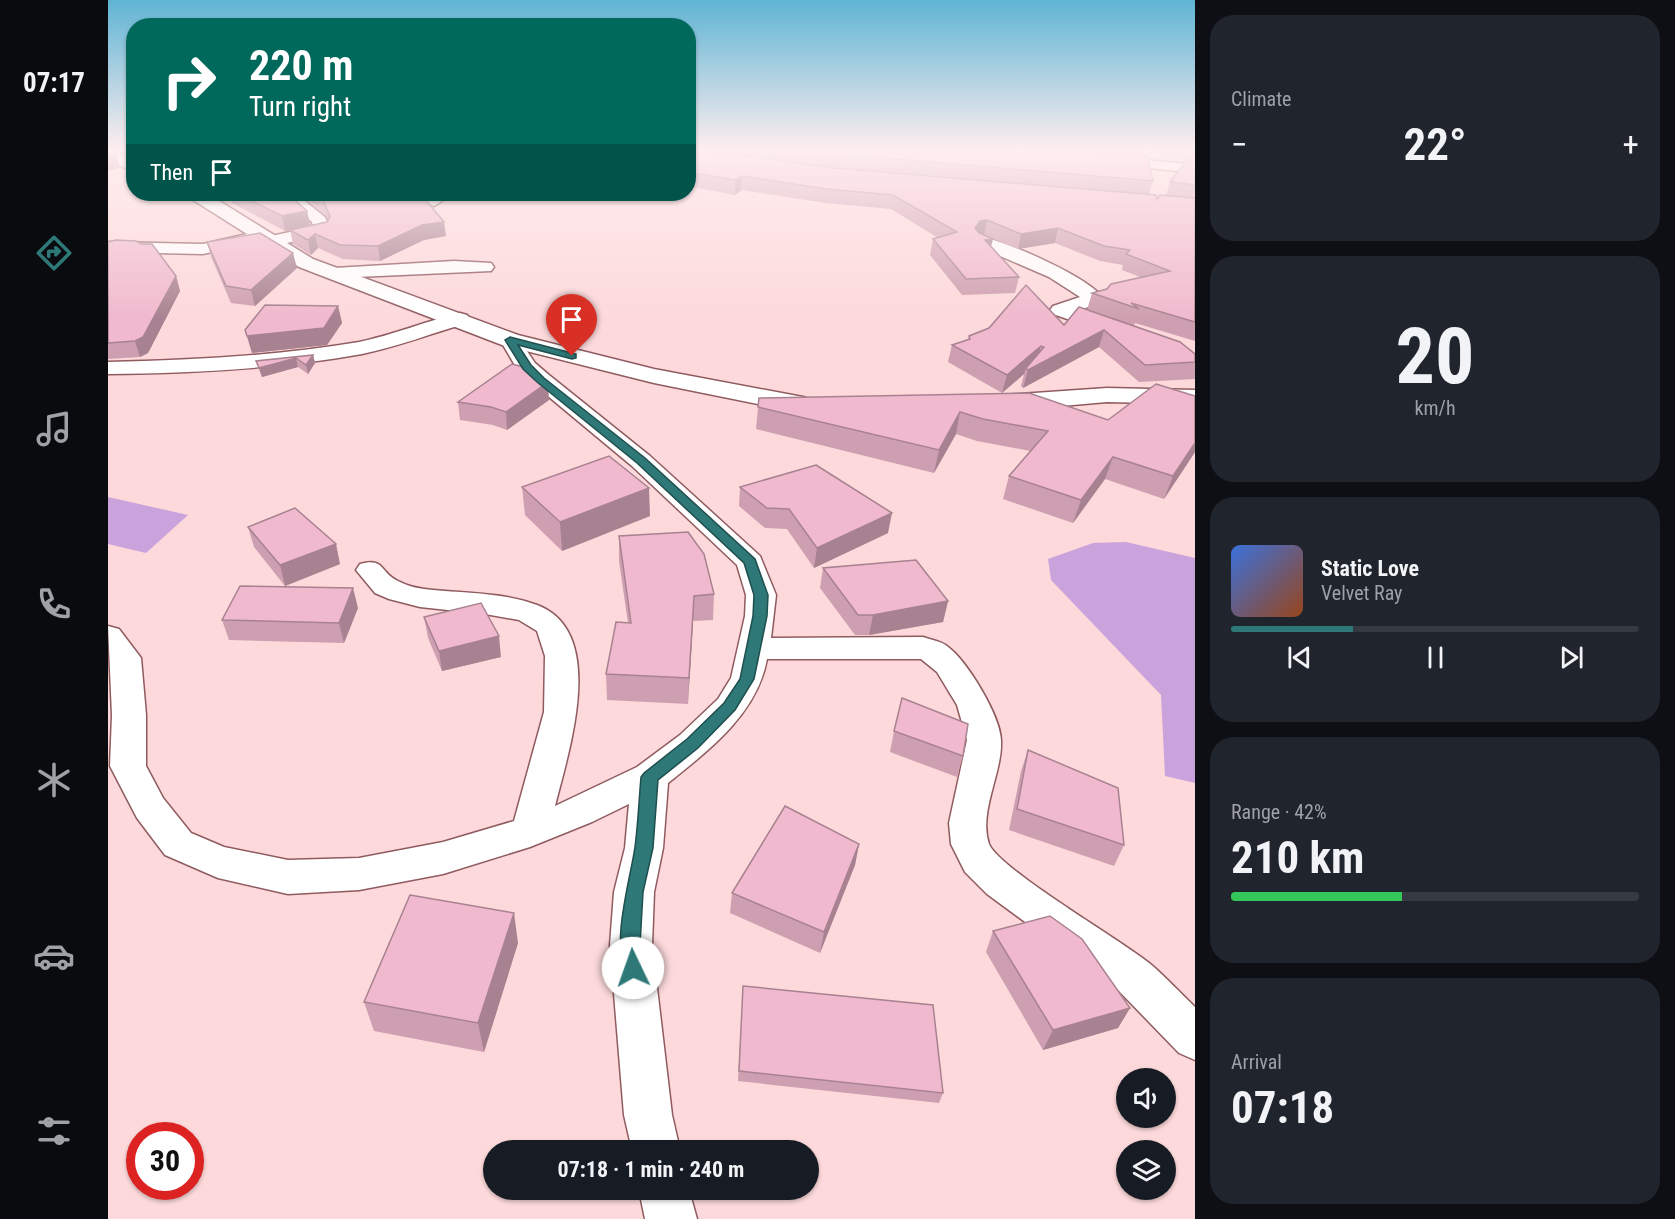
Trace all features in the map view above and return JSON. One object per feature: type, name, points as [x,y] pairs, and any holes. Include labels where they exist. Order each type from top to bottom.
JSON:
[{"type":"street","points":[[216,206],[263,239],[306,263],[510,340],[654,376],[787,403],[830,408]]},
{"type":"street","points":[[108,247],[203,249],[323,230],[319,220],[302,206]]},
{"type":"street","points":[[983,242],[1065,279],[1094,299],[1060,310],[1130,334]]},
{"type":"street","points":[[334,273],[454,266],[485,267]]},
{"type":"street","points":[[108,368],[159,367],[302,357],[364,347],[460,320]]},
{"type":"street","points":[[108,636],[125,658],[129,715],[128,766],[150,808],[178,844],[218,862],[288,877],[359,874],[443,858],[530,832],[579,812],[650,777],[692,744],[730,707],[747,679],[760,616],[761,595],[750,562],[641,461],[541,380],[527,367],[510,340]]},
{"type":"street","points":[[984,403],[1107,395],[1195,397]]},
{"type":"street","points":[[370,570],[385,587],[399,592],[420,598],[474,603],[528,612],[550,626],[561,656],[561,712],[530,832]]},
{"type":"street","points":[[754,649],[923,648],[935,652],[948,664],[973,704],[984,740],[968,823],[970,844],[979,861],[1001,882],[1134,977],[1195,1038]]},
{"type":"street","points":[[650,777],[644,848],[634,892],[631,945],[648,1115],[654,1140]]},
{"type":"street","points":[[666,1200],[671,1219]]},
{"type":"shaded area","points":[[108,497],[188,515],[146,553],[108,544]]},
{"type":"shaded area","points":[[1126,542],[1195,558],[1195,783],[1165,776],[1161,695],[1051,580],[1048,559],[1093,543]]},
{"type":"building","points":[[262,206],[301,206],[307,211],[282,216]]},
{"type":"building","points":[[326,206],[431,206],[444,222],[422,225],[378,246],[340,245],[315,234],[308,240],[290,230],[327,222],[330,217]]},
{"type":"building","points":[[912,206],[1195,206],[1195,322],[1131,303],[1139,309],[1092,293],[1107,289],[1111,284],[1170,271],[1126,254],[1130,250],[1104,246],[1058,228],[1021,234],[987,220],[980,221],[975,228],[979,233],[993,239],[985,240],[1019,277],[966,279],[933,239],[957,232]]},
{"type":"building","points":[[260,233],[293,253],[251,290],[226,286],[207,242]]},
{"type":"building","points":[[116,240],[152,244],[176,276],[143,337],[135,341],[108,343],[108,242]]},
{"type":"building","points":[[1026,285],[1064,325],[1079,307],[1180,342],[1195,354],[1195,362],[1145,365],[1104,330],[1028,370],[1026,368],[1044,347],[1041,346],[1007,375],[952,345],[970,339],[969,336],[989,328]]},
{"type":"building","points":[[265,305],[338,306],[324,328],[247,336],[245,330]]},
{"type":"building","points":[[313,355],[306,365],[296,358],[259,368],[256,361]]},
{"type":"building","points":[[512,364],[531,369],[548,382],[506,412],[491,407],[458,402]]},
{"type":"building","points":[[1156,384],[1195,396],[1195,443],[1173,476],[1113,457],[1081,500],[1009,476],[1048,431],[983,419],[960,412],[939,450],[758,407],[759,398],[1029,393],[1108,420]]},
{"type":"building","points":[[609,456],[649,488],[560,522],[522,487]]},
{"type":"building","points":[[816,465],[892,513],[817,548],[789,509],[767,508],[740,487]]},
{"type":"building","points":[[295,508],[336,544],[280,565],[248,527]]},
{"type":"building","points":[[688,532],[704,554],[714,594],[694,596],[689,678],[606,674],[616,622],[631,623],[619,536]]},
{"type":"building","points":[[916,560],[948,601],[873,615],[858,615],[823,568]]},
{"type":"building","points":[[240,586],[353,588],[339,623],[222,620]]},
{"type":"building","points":[[481,603],[499,636],[439,651],[424,617]]},
{"type":"building","points":[[902,698],[968,724],[963,756],[894,731]]},
{"type":"building","points":[[1028,750],[1118,788],[1124,845],[1017,809]]},
{"type":"building","points":[[785,806],[859,844],[824,932],[732,893]]},
{"type":"building","points":[[410,895],[514,913],[478,1023],[364,1002]]},
{"type":"building","points":[[1050,916],[1082,939],[1130,1008],[1053,1030],[993,931]]},
{"type":"building","points":[[743,986],[933,1005],[943,1093],[739,1071]]},
{"type":"route","points":[[572,356],[510,340],[527,367],[541,380],[641,461],[750,562],[761,595],[760,616],[747,679],[730,707],[692,744],[650,777],[644,848],[634,892],[631,945],[633,968]]}]
